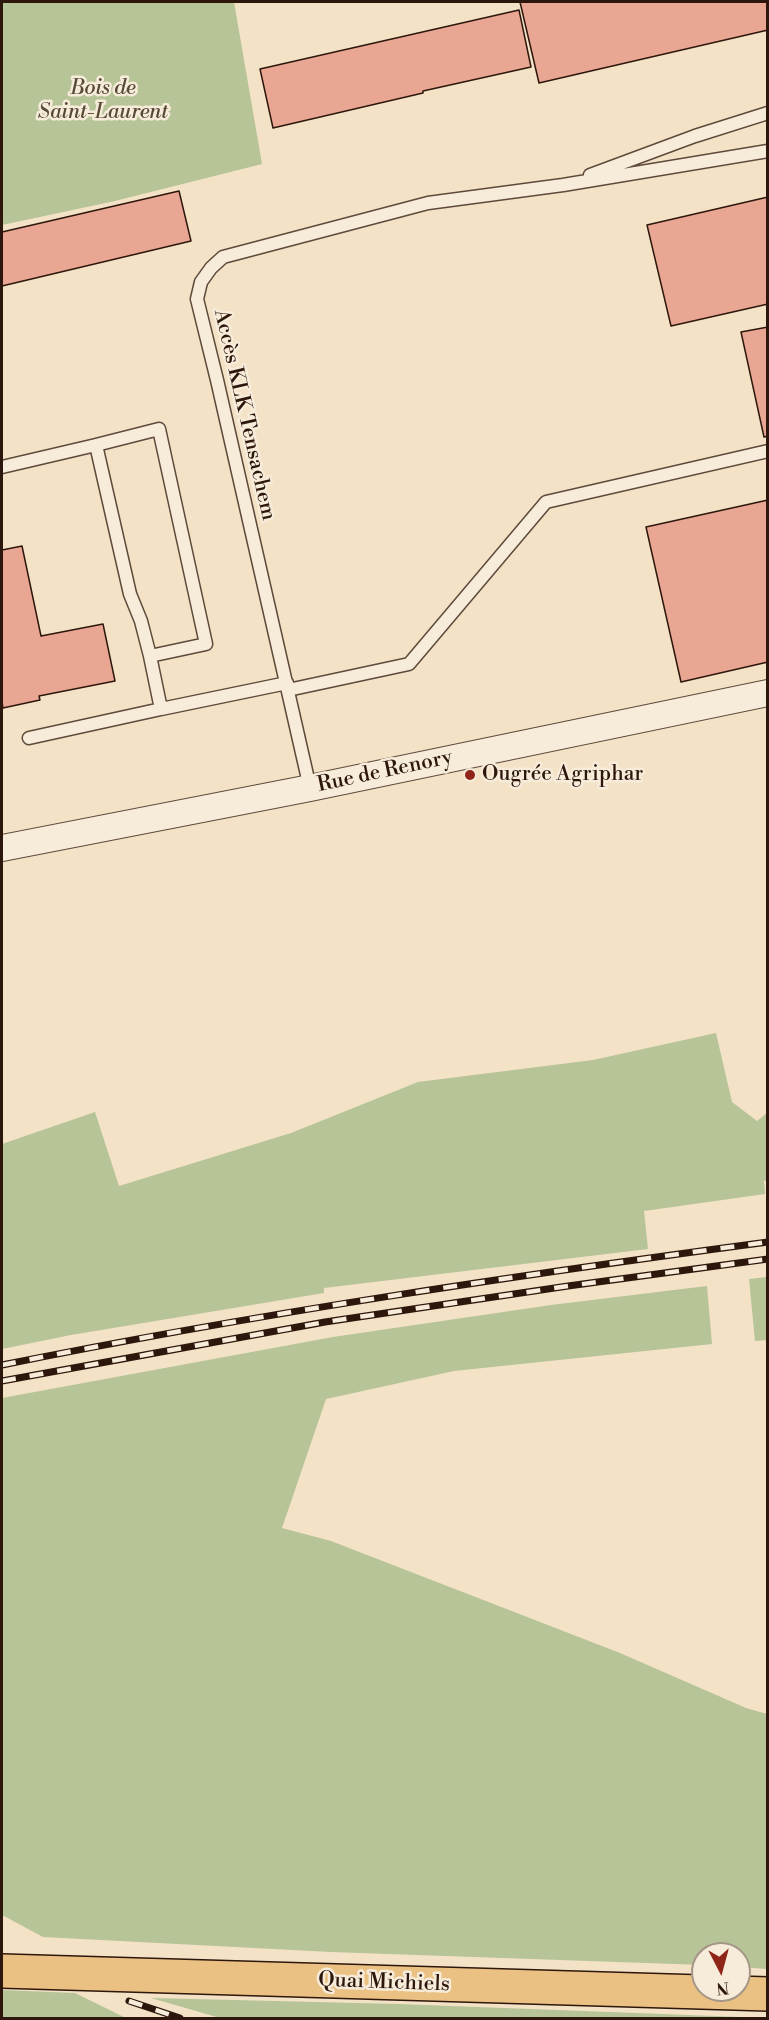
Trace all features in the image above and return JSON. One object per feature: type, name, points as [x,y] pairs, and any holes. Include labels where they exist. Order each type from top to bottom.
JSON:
[{"type":"main road","name":"Quai Michiels","points":[[2,1971],[768,1994]]},
{"type":"street","name":"Rue de Renory","points":[[2,848],[310,788],[768,693]]},
{"type":"lane","name":"Accès KLK Tensachem","points":[[563,185],[695,136],[768,113]]},
{"type":"lane","name":"Accès KLK Tensachem","points":[[310,788],[197,299],[201,282],[211,268],[223,257],[428,203],[563,185],[768,151]]},
{"type":"lane","points":[[2,467],[159,429],[206,644],[150,656]]},
{"type":"lane","points":[[96,445],[130,594],[141,621],[161,709]]},
{"type":"lane","points":[[29,738],[161,709],[409,664],[546,502],[768,451]]},
{"type":"green space","name":"Bois de Saint-Laurent","points":[[2,2],[234,2],[262,164],[115,201],[2,225]]},
{"type":"green space","points":[[716,1033],[732,1102],[757,1121],[767,1113],[768,1180],[764,1181],[765,1194],[644,1211],[648,1249],[324,1288],[324,1293],[71,1335],[2,1349],[2,1144],[95,1112],[119,1186],[291,1133],[418,1082],[593,1060]]},
{"type":"green space","points":[[767,1277],[767,1340],[755,1341],[749,1279]]},
{"type":"green space","points":[[707,1286],[712,1344],[454,1371],[326,1399],[282,1528],[331,1541],[620,1653],[746,1708],[767,1714],[767,1969],[751,1968],[751,1942],[691,1942],[691,1965],[331,1952],[43,1937],[2,1915],[2,1398],[333,1337],[551,1305]]},
{"type":"green space","points":[[2,1990],[75,1993],[126,2018],[2,2018]]},
{"type":"green space","points":[[151,1998],[399,2004],[768,2018],[220,2018]]},
{"type":"building","points":[[520,2],[768,2],[768,30],[539,83]]},
{"type":"building","points":[[519,10],[531,67],[273,128],[260,69]]},
{"type":"building","points":[[179,191],[191,241],[2,286],[2,232]]},
{"type":"building","points":[[768,197],[768,304],[671,326],[647,225]]},
{"type":"building","points":[[768,327],[768,436],[764,437],[741,332]]},
{"type":"building","points":[[768,500],[768,662],[681,682],[646,527]]},
{"type":"building","points":[[22,546],[41,636],[103,624],[115,681],[39,696],[40,700],[3,708],[2,550]]},
{"type":"railway","points":[[2,1365],[192,1329],[384,1297],[768,1242]]},
{"type":"railway","points":[[2,1381],[325,1322],[768,1259]]},
{"type":"railway","points":[[129,2001],[180,2018]]},
{"type":"place","name":"Ougrée Agriphar","points":[[470,775]]}]
